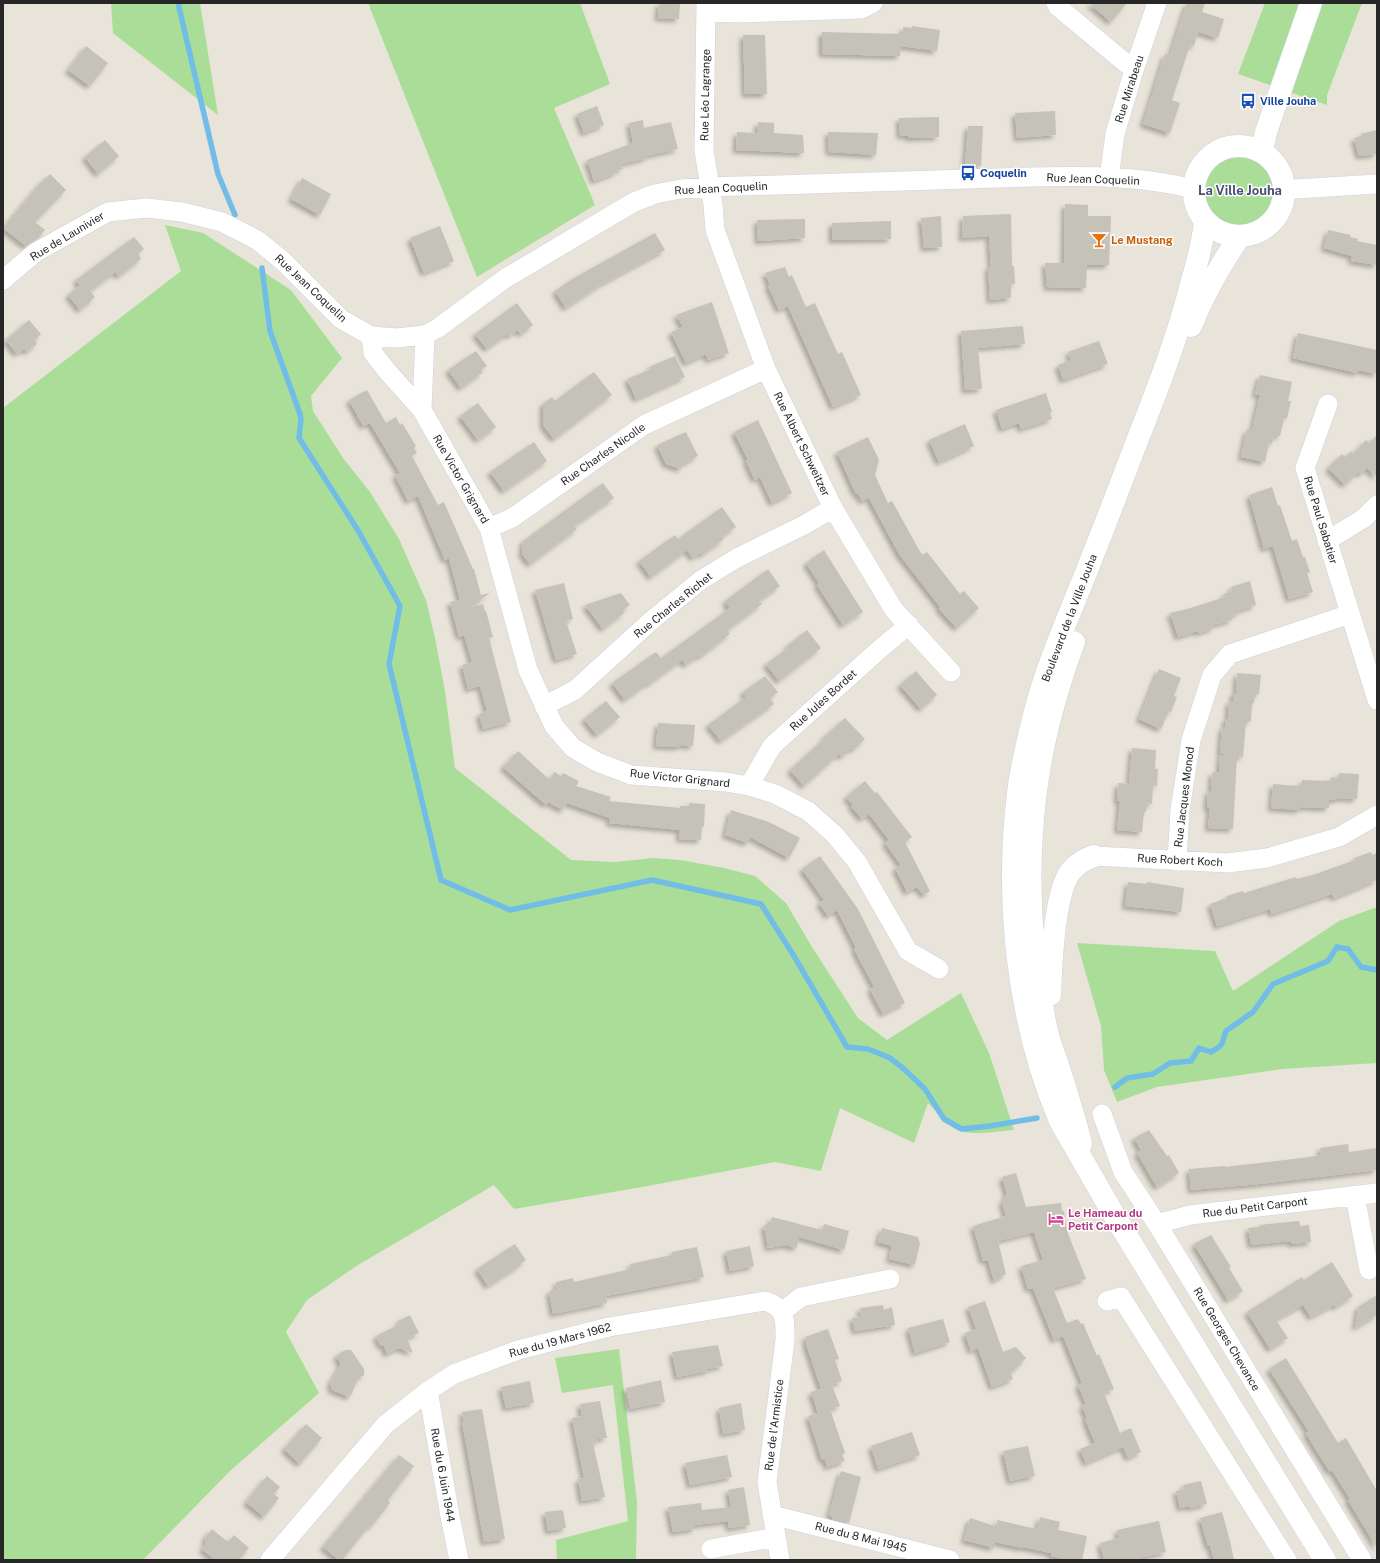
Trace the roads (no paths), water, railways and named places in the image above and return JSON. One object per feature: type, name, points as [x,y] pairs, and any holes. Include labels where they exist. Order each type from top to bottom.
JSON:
[{"type":"main road","points":[[1262,151],[1266,132],[1311,3]]},
{"type":"main road","points":[[1236,145],[1249,146],[1262,151],[1271,158],[1279,168],[1283,179],[1285,191],[1283,203],[1278,214],[1271,223],[1262,230],[1251,234],[1240,236],[1227,234],[1215,229],[1205,221],[1199,212],[1195,201],[1193,189],[1196,176],[1202,164],[1211,155],[1223,148],[1236,145]]},
{"type":"main road","name":"Boulevard de la Ville Jouha","points":[[1066,1116],[1053,1106],[1031,1035],[1021,984],[1013,878],[1018,790],[1033,718],[1059,636],[1079,590],[1168,363],[1188,300],[1202,242],[1205,221]]},
{"type":"main road","name":"Boulevard de la Ville Jouha","points":[[1066,1116],[1038,983],[1032,930],[1030,884],[1035,800],[1042,757],[1049,722],[1068,658],[1090,594],[1181,352],[1197,310],[1229,252],[1240,236]]},
{"type":"main road","points":[[1048,1032],[1051,968],[1059,901],[1070,872],[1081,861],[1094,856]]},
{"type":"main road","points":[[1066,1116],[1088,1169],[1118,1221],[1325,1560]]},
{"type":"street","points":[[706,7],[737,13],[861,9],[873,3]]},
{"type":"street","points":[[1056,3],[1058,7],[1134,70]]},
{"type":"street","name":"Rue Mirabeau","points":[[1109,178],[1115,134],[1134,70],[1157,3]]},
{"type":"street","name":"Rue Léo Lagrange","points":[[706,7],[704,151],[710,187]]},
{"type":"street","name":"Rue Jean Coquelin","points":[[232,226],[257,240],[283,261],[341,319],[371,336],[396,338],[425,335],[438,328],[512,274],[634,202],[656,194],[681,189],[1030,177],[1109,178],[1175,185],[1193,189]]},
{"type":"street","points":[[1285,191],[1295,189],[1377,184]]},
{"type":"street","name":"Rue Albert Schweitzer","points":[[710,187],[716,230],[766,369],[833,508],[894,610],[951,672]]},
{"type":"street","name":"Rue de Launivier","points":[[3,280],[36,252],[108,212],[146,208],[182,212],[232,226]]},
{"type":"street","points":[[422,410],[425,335]]},
{"type":"street","name":"Rue Victor Grignard","points":[[371,336],[373,353],[387,372],[422,410],[489,528],[528,670],[554,726],[573,748],[597,762],[631,775],[726,782],[749,786],[775,794],[808,811],[835,835],[857,862],[908,951],[939,969]]},
{"type":"street","name":"Rue Charles Nicolle","points":[[489,528],[512,518],[644,425],[766,369]]},
{"type":"street","name":"Rue Paul Sabatier","points":[[1328,404],[1305,468],[1377,700]]},
{"type":"street","points":[[1327,541],[1364,518],[1377,505]]},
{"type":"street","name":"Rue Charles Richet","points":[[544,706],[574,690],[652,620],[701,580],[737,558],[804,525],[833,508]]},
{"type":"street","name":"Rue Jacques Monod","points":[[1176,861],[1180,810],[1191,740],[1212,675],[1230,654],[1350,614]]},
{"type":"street","name":"Rue Jules Bordet","points":[[749,786],[772,746],[881,648],[909,625]]},
{"type":"street","name":"Rue Robert Koch","points":[[1094,856],[1227,863],[1267,858],[1339,837],[1377,815]]},
{"type":"street","name":"Rue Georges Chevance","points":[[1102,1114],[1123,1172],[1157,1224],[1362,1560]]},
{"type":"street","name":"Rue du Petit Carpont","points":[[1157,1224],[1190,1215],[1377,1193]]},
{"type":"street","points":[[1355,1196],[1369,1270]]},
{"type":"street","points":[[782,1312],[801,1297],[890,1278]]},
{"type":"street","points":[[1107,1302],[1121,1297],[1287,1560]]},
{"type":"street","name":"Rue du 19 Mars 1962","points":[[270,1560],[385,1425],[428,1391],[454,1374],[518,1350],[609,1327],[765,1301],[776,1304],[782,1312]]},
{"type":"street","name":"Rue de l'Armistice","points":[[780,1560],[767,1482],[785,1340],[785,1320],[782,1312]]},
{"type":"street","name":"Rue du 6 Juin 1944","points":[[428,1391],[459,1560]]},
{"type":"street","name":"Rue du 8 Mai 1945","points":[[772,1514],[950,1560]]},
{"type":"street","points":[[711,1549],[776,1538]]},
{"type":"waterway","points":[[178,3],[218,174],[235,215]]},
{"type":"waterway","points":[[262,268],[270,331],[300,414],[301,419],[299,438],[359,532],[400,606],[389,664],[441,880],[510,910],[652,880],[761,904],[794,956],[847,1047],[868,1049],[890,1058],[925,1089],[944,1119],[962,1129],[1037,1118]]},
{"type":"waterway","points":[[1115,1087],[1127,1078],[1153,1074],[1170,1063],[1191,1061],[1199,1048],[1211,1052],[1221,1046],[1226,1031],[1253,1012],[1273,984],[1328,961],[1337,947],[1348,949],[1361,967],[1377,970]]},
{"type":"place","name":"Ville Jouha","points":[[1248,101]]},
{"type":"place","name":"Coquelin","points":[[968,173]]},
{"type":"place","name":"Le Mustang","points":[[1099,240]]},
{"type":"place","name":"Le Hameau du Petit Carpont","points":[[1056,1219]]},
{"type":"district","name":"La Ville Jouha","points":[[1240,190]]}]
